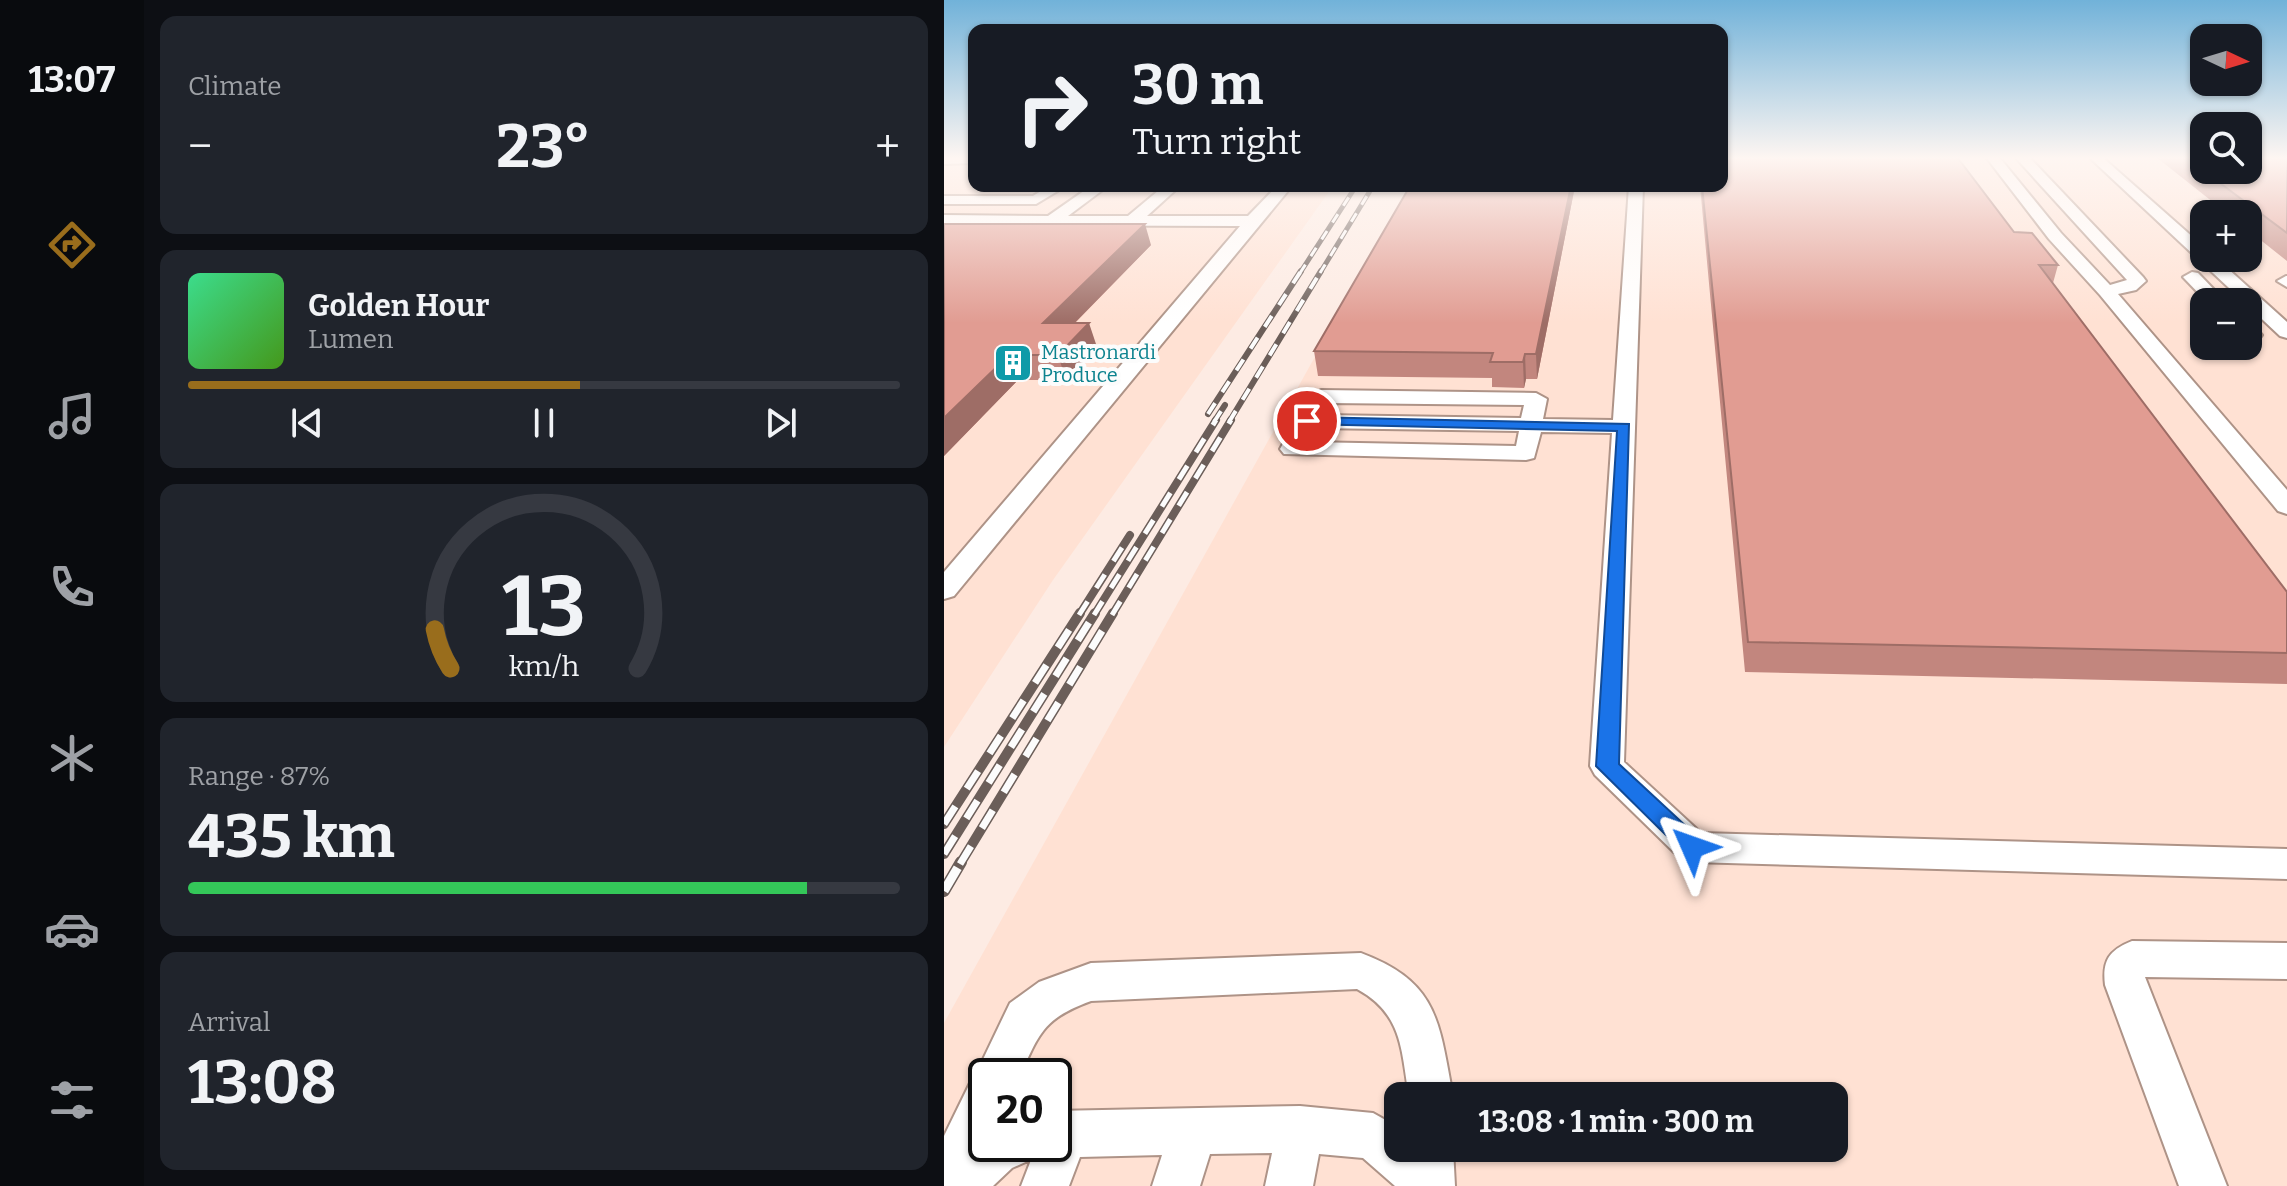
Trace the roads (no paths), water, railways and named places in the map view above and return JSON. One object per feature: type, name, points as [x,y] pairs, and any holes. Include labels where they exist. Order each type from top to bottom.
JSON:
[{"type":"lane","points":[[1053,219],[1063,212]]},
{"type":"lane","points":[[1133,220],[1142,212]]},
{"type":"lane","points":[[944,590],[1260,212]]},
{"type":"lane","points":[[1635,212],[1607,766],[1692,847],[2287,864]]},
{"type":"lane","points":[[2036,212],[2287,506]]},
{"type":"lane","points":[[2074,212],[2137,281],[2130,286],[2106,291]]},
{"type":"lane","points":[[2156,212],[2190,243]]},
{"type":"lane","points":[[944,220],[1252,221]]},
{"type":"lane","points":[[2055,236],[2097,237]]},
{"type":"lane","points":[[2220,272],[2236,288]]},
{"type":"lane","points":[[2192,277],[2203,288]]},
{"type":"lane","points":[[2262,304],[2287,305]]},
{"type":"lane","points":[[2262,312],[2287,332]]},
{"type":"lane","points":[[1321,396],[1536,399],[1531,425],[1526,453],[1292,449],[1321,396]]},
{"type":"lane","points":[[1531,425],[1624,427]]},
{"type":"lane","points":[[2203,1186],[2126,985],[2123,967],[2132,959],[2287,961]]},
{"type":"lane","points":[[1006,1058],[1025,1017],[1054,995],[1091,982],[1361,971],[1390,986],[1417,1020],[1428,1082]]},
{"type":"lane","points":[[1176,1186],[1194,1129]]},
{"type":"lane","points":[[1289,1186],[1300,1129]]},
{"type":"lane","points":[[1072,1134],[1300,1129],[1373,1136],[1430,1172]]},
{"type":"lane","points":[[945,1186],[968,1137]]},
{"type":"lane","points":[[958,1186],[984,1162]]},
{"type":"lane","points":[[1045,1186],[1052,1162]]},
{"type":"railway","points":[[1300,273],[1339,212]]},
{"type":"railway","points":[[1320,273],[1357,212]]},
{"type":"railway","points":[[1208,414],[1301,271]]},
{"type":"railway","points":[[1229,422],[1321,271]]},
{"type":"railway","points":[[1214,422],[1225,405]]},
{"type":"railway","points":[[1094,615],[1216,420]]},
{"type":"railway","points":[[1112,615],[1231,420]]},
{"type":"railway","points":[[1079,615],[1130,535]]},
{"type":"railway","points":[[944,824],[1080,613]]},
{"type":"railway","points":[[944,854],[1095,613]]},
{"type":"railway","points":[[960,864],[1113,613]]},
{"type":"railway","points":[[944,891],[961,862]]},
{"type":"place","name":"Mastronardi Produce","points":[[1013,363]]}]
